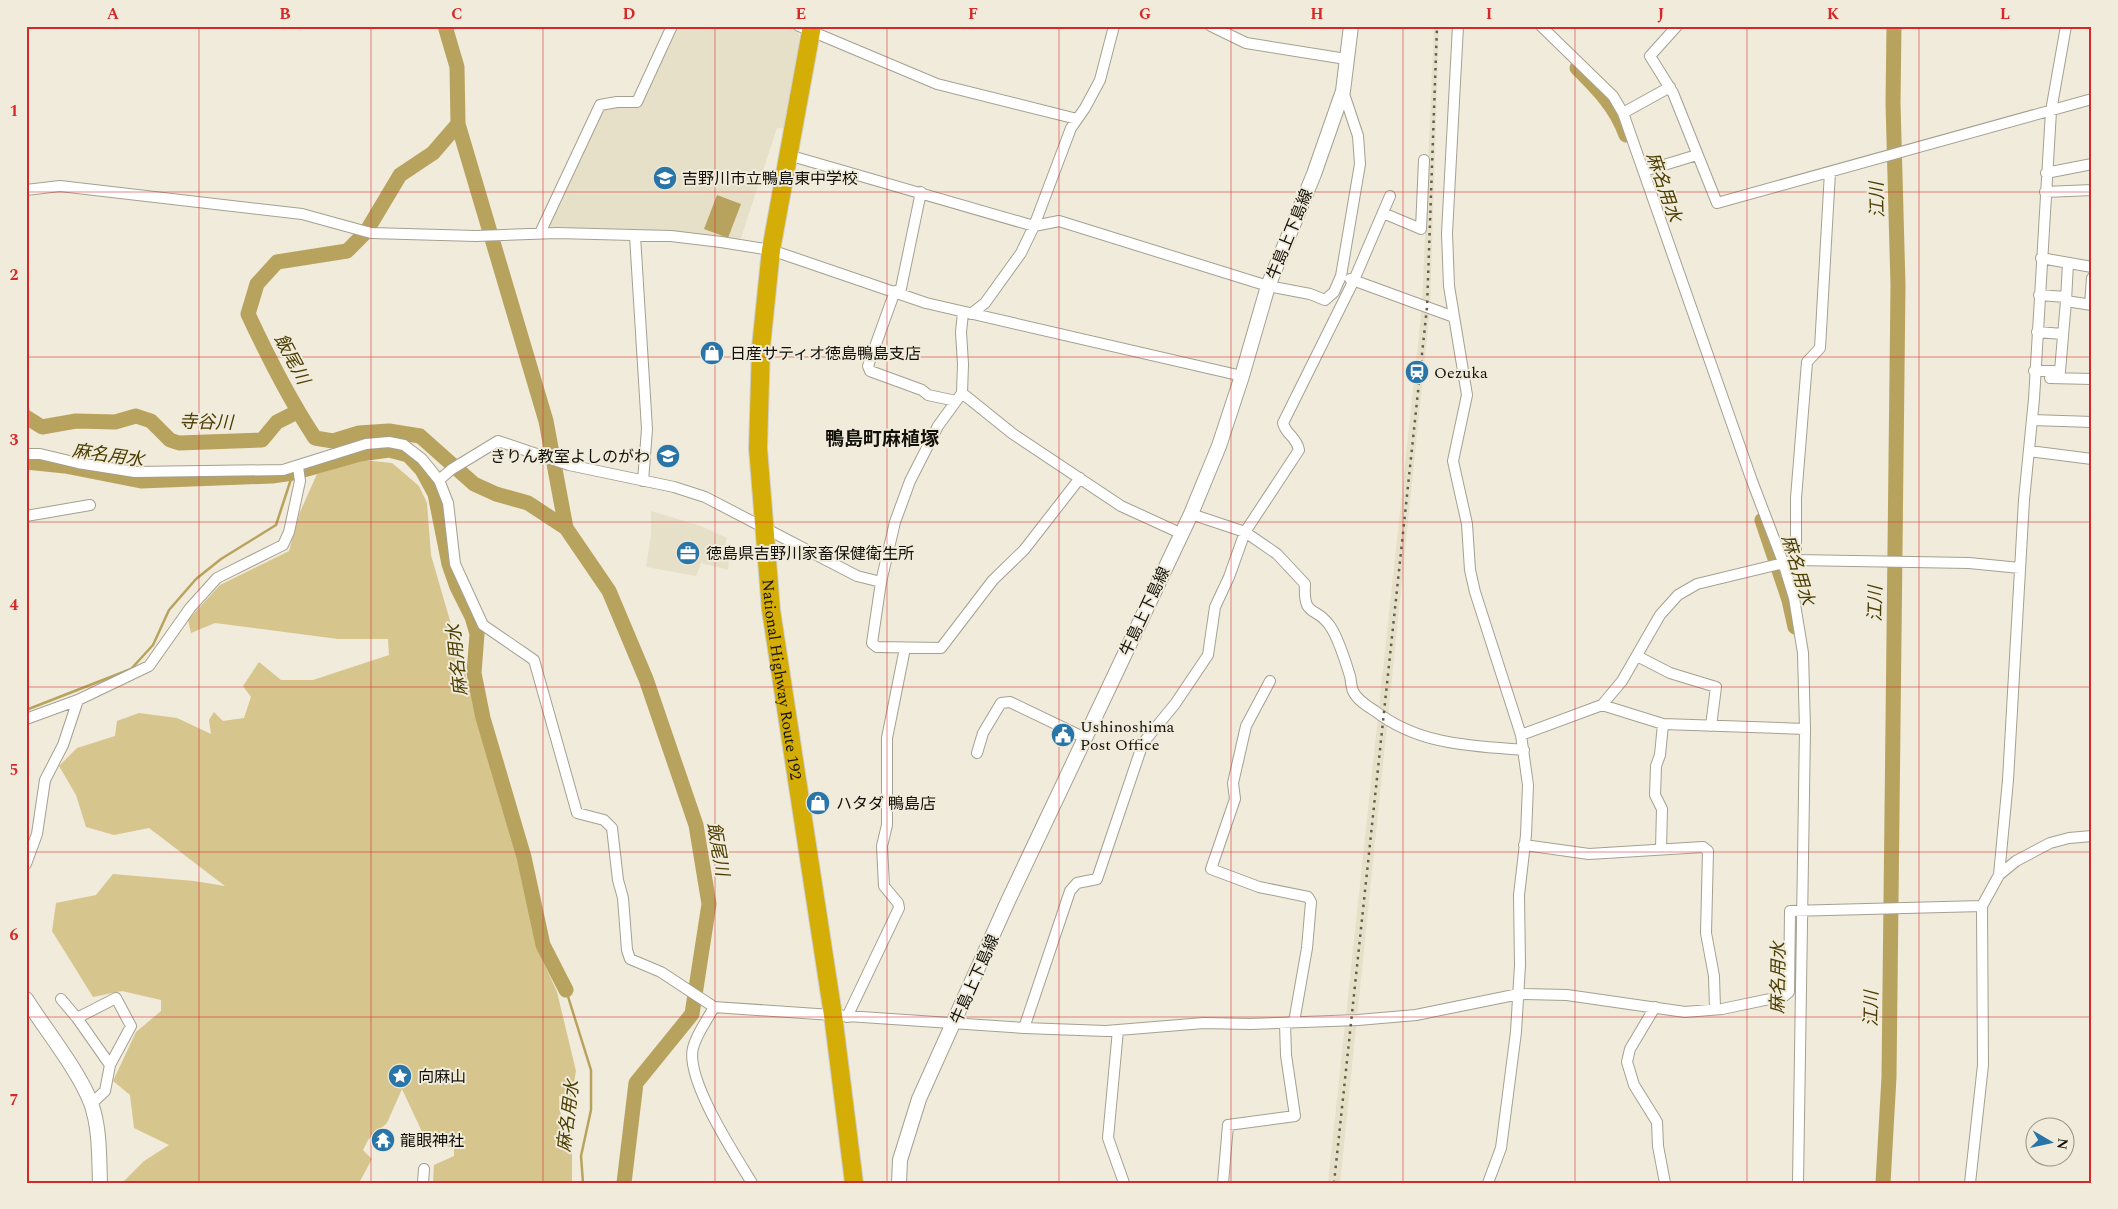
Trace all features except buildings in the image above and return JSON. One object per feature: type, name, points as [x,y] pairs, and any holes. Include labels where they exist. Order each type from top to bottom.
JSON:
[{"type":"highway","name":"National Highway Route 192","points":[[807,28],[771,250],[762,347],[758,448],[771,610],[840,1016],[854,1183]]},
{"type":"main road","name":"牛島上下島線","points":[[899,1183],[900,1160],[919,1100],[1085,738],[1191,514],[1219,446],[1268,286],[1314,174],[1344,91],[1351,26]]},
{"type":"main road","points":[[26,999],[80,1083],[91,1104],[96,1128],[100,1183]]},
{"type":"street","points":[[540,233],[600,105],[617,102],[637,102],[672,26]]},
{"type":"street","points":[[1080,478],[1024,550],[993,580],[941,648],[877,647],[872,643],[881,582],[895,522],[910,481],[938,426],[959,397],[964,364],[961,332],[967,313],[990,296],[1021,253],[1034,226],[1071,128],[1100,80],[1114,26]]},
{"type":"street","points":[[1211,26],[1246,43],[1346,59]]},
{"type":"street","points":[[1458,26],[1447,233],[1449,286],[1467,395],[1456,440],[1454,471],[1467,524],[1470,570],[1474,592],[1521,735],[1528,785],[1519,895],[1519,994],[1501,1148],[1488,1183]]},
{"type":"street","points":[[1541,26],[1613,96],[1624,113],[1779,563],[1794,598],[1802,639],[1798,911],[1798,1183]]},
{"type":"street","points":[[1677,26],[1650,56],[1670,87],[1717,203],[2092,100]]},
{"type":"street","points":[[2000,875],[2008,780],[2020,568],[2032,420],[2046,173],[2051,111],[2066,26]]},
{"type":"street","points":[[807,28],[937,84],[1078,118]]},
{"type":"street","points":[[1624,113],[1670,87]]},
{"type":"street","points":[[788,154],[1034,226],[1059,221],[1268,286],[1310,294],[1325,300],[1334,292],[1341,276],[1360,164],[1358,136],[1344,91]]},
{"type":"street","points":[[1644,171],[1697,155]]},
{"type":"street","points":[[1383,213],[1421,229],[1424,160]]},
{"type":"street","points":[[2046,173],[2092,164]]},
{"type":"street","points":[[1796,560],[1796,498],[1806,371],[1807,362],[1820,348],[1830,172]]},
{"type":"street","points":[[26,190],[60,186],[247,207],[302,214],[371,233],[476,236],[540,233],[688,238],[771,250],[926,303],[1242,376]]},
{"type":"street","points":[[2045,192],[2092,190]]},
{"type":"street","points":[[921,192],[897,292],[868,366],[870,371],[922,390],[928,395],[959,397],[1121,506],[1180,534]]},
{"type":"street","points":[[1024,1028],[1070,891],[1077,883],[1096,879],[1143,742],[1175,704],[1208,655],[1215,607],[1229,577],[1245,532],[1299,450],[1297,441],[1285,430],[1283,423],[1354,280],[1390,196]]},
{"type":"street","points":[[635,236],[647,429],[643,481]]},
{"type":"street","points":[[2041,258],[2092,267]]},
{"type":"street","points":[[2034,374],[2060,371],[2068,263]]},
{"type":"street","points":[[1341,276],[1454,316]]},
{"type":"street","points":[[2039,295],[2091,305],[2092,278]]},
{"type":"street","points":[[2037,332],[2063,334]]},
{"type":"street","points":[[2034,374],[2092,379]]},
{"type":"street","points":[[2032,420],[2092,422]]},
{"type":"street","points":[[439,480],[455,467],[498,441],[569,465],[674,487],[705,497],[857,576],[881,582]]},
{"type":"street","points":[[26,454],[40,454],[78,463],[135,472],[299,470],[366,444],[389,442],[404,445],[422,459],[439,480],[448,503],[455,564],[482,625],[534,660],[577,813],[604,820],[612,828],[618,880],[623,898],[627,950],[630,959],[665,974],[712,1004],[953,1024],[1118,1030],[1204,1022],[1289,1022],[1416,1015],[1519,994],[1567,995],[1685,1012],[1715,1009],[1784,996],[1789,992],[1790,911],[1982,906]]},
{"type":"street","points":[[2029,451],[2092,459]]},
{"type":"street","points":[[26,719],[78,700],[149,666],[190,608],[217,578],[283,545],[289,532],[299,470]]},
{"type":"street","points":[[26,516],[90,505]]},
{"type":"street","points":[[1191,514],[1245,532],[1277,554],[1305,584],[1304,599],[1307,608],[1330,625],[1349,674],[1353,691],[1361,701],[1398,728],[1431,739],[1524,750]]},
{"type":"street","points":[[1521,735],[1602,705],[1622,681],[1660,615],[1678,595],[1697,584],[1796,560],[1969,563],[2020,568]]},
{"type":"street","points":[[840,1016],[899,908],[898,903],[884,886],[882,846],[886,825],[887,738],[905,648]]},
{"type":"street","points":[[1637,656],[1670,673],[1716,688],[1711,726]]},
{"type":"street","points":[[1224,1183],[1228,1125],[1295,1116],[1286,1055],[1289,1022],[1307,948],[1311,902],[1308,897],[1258,887],[1211,869],[1235,799],[1233,783],[1246,726],[1270,681]]},
{"type":"street","points":[[26,864],[37,834],[45,780],[63,745],[78,700]]},
{"type":"street","points":[[977,753],[983,733],[1001,703],[1010,702],[1085,738]]},
{"type":"street","points":[[1602,705],[1663,724],[1801,729]]},
{"type":"street","points":[[1661,849],[1662,809],[1655,795],[1656,766],[1660,755],[1663,724]]},
{"type":"street","points":[[1970,1183],[1983,1065],[1982,906],[2000,875],[2016,861],[2050,843],[2069,838],[2092,836]]},
{"type":"street","points":[[1524,845],[1589,854],[1704,847],[1708,851],[1706,933],[1714,976],[1715,1009]]},
{"type":"street","points":[[77,1018],[116,998],[131,1026],[110,1065],[105,1091],[91,1104]]},
{"type":"street","points":[[61,999],[77,1018],[110,1065]]},
{"type":"street","points":[[712,1004],[693,1048],[693,1071],[723,1136],[752,1183]]},
{"type":"street","points":[[1655,1007],[1630,1049],[1627,1062],[1634,1085],[1657,1122],[1658,1146],[1665,1183]]},
{"type":"street","points":[[1118,1030],[1108,1138],[1124,1183]]},
{"type":"street","points":[[423,1183],[424,1170]]},
{"type":"shaded area","name":"吉野川市立鴨島東中学校","points":[[677,26],[798,28],[800,41],[784,128],[777,128],[740,241],[648,231],[547,228],[602,111],[615,107],[640,108]]},
{"type":"shaded area","points":[[1434,26],[1439,26],[1430,308],[1340,1183],[1328,1183],[1422,306]]},
{"type":"shaded area","points":[[717,195],[741,204],[728,238],[704,229]]},
{"type":"shaded area","points":[[362,460],[392,463],[419,486],[427,503],[431,555],[515,846],[539,952],[557,992],[576,1071],[571,1098],[559,1096],[560,1112],[572,1132],[572,1183],[433,1183],[434,1165],[454,1156],[454,1149],[424,1136],[402,1089],[387,1123],[368,1140],[363,1150],[372,1159],[359,1183],[122,1183],[144,1161],[169,1145],[134,1128],[130,1095],[113,1081],[136,1032],[161,1011],[161,1000],[122,991],[93,997],[52,931],[56,903],[96,895],[113,874],[194,881],[225,886],[149,828],[114,835],[86,827],[76,795],[59,766],[77,748],[115,736],[117,721],[139,713],[177,718],[211,734],[209,720],[214,712],[223,721],[244,718],[251,697],[243,686],[259,662],[281,680],[313,680],[389,655],[388,639],[338,639],[215,623],[191,633],[188,620],[220,585],[289,551],[300,512],[317,474]]},
{"type":"shaded area","points":[[651,511],[701,526],[727,538],[725,545],[730,548],[728,570],[701,563],[696,576],[646,567],[651,536]]},
{"type":"waterway","name":"飯尾川","points":[[445,26],[457,67],[458,124],[546,421],[566,528]]},
{"type":"waterway","name":"江川","points":[[1883,1183],[1889,1077],[1898,285],[1893,103],[1894,26]]},
{"type":"waterway","name":"麻名用水","points":[[1577,68],[1612,107],[1626,135]]},
{"type":"waterway","name":"飯尾川","points":[[458,124],[433,153],[400,175],[366,232],[347,251],[277,262],[257,284],[248,314],[279,378],[315,438],[333,441],[359,433],[389,431],[420,436],[474,484],[496,494],[528,503],[566,528],[609,591],[646,679],[696,825],[709,904],[692,1014],[636,1083],[624,1183]]},
{"type":"waterway","name":"寺谷川","points":[[26,417],[42,427],[76,421],[115,422],[136,416],[151,421],[170,440],[179,443],[262,440],[277,422],[297,412]]},
{"type":"waterway","name":"麻名用水","points":[[26,462],[65,466],[141,481],[272,476],[293,473],[360,454],[389,450],[408,455],[422,470],[435,494],[449,564],[457,587],[472,617],[477,634],[474,673],[483,718],[524,857],[543,945],[566,990]]},
{"type":"waterway","points":[[26,710],[131,669],[153,645],[169,610],[196,579],[221,559],[276,525],[293,473]]},
{"type":"waterway","name":"麻名用水","points":[[1762,520],[1789,600],[1795,627]]},
{"type":"waterway","name":"麻名用水","points":[[566,990],[591,1070],[591,1110],[581,1156],[583,1183]]},
{"type":"railway","points":[[1334,1183],[1427,307],[1437,26]]},
{"type":"place","name":"吉野川市立鴨島東中学校","points":[[665,178]]},
{"type":"place","name":"日産サティオ徳島鴨島支店","points":[[712,353]]},
{"type":"place","name":"Oezuka","points":[[1417,372]]},
{"type":"place","name":"きりん教室よしのがわ","points":[[668,456]]},
{"type":"place","name":"徳島県吉野川家畜保健衛生所","points":[[688,553]]},
{"type":"place","name":"Ushinoshima Post Office","points":[[1063,735]]},
{"type":"place","name":"ハタダ 鴨島店","points":[[818,803]]},
{"type":"place","name":"向麻山","points":[[400,1076]]},
{"type":"place","name":"龍眼神社","points":[[383,1140]]},
{"type":"district","name":"鴨島町麻植塚","points":[[882,438]]}]
